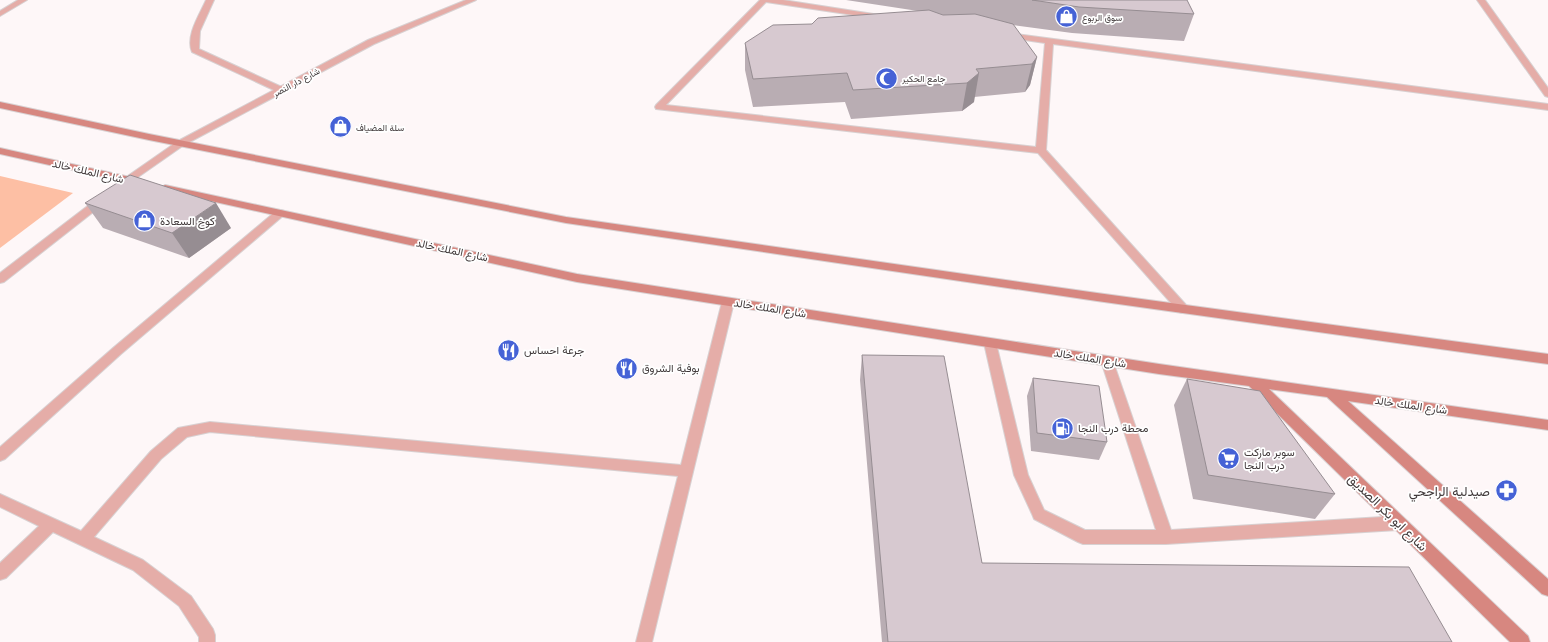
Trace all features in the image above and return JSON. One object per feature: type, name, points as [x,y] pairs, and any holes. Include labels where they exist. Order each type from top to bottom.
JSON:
[{"type":"main road","points":[[0,105],[566,220],[1183,309],[1548,359]]},
{"type":"main road","name":"شارع الملك خالد","points":[[0,152],[577,278],[1107,361],[1548,425]]},
{"type":"main road","name":"شارع ابو بكر الصديق","points":[[1254,383],[1522,642]]},
{"type":"main road","points":[[1331,393],[1548,589]]},
{"type":"street","points":[[0,14],[23,0]]},
{"type":"street","points":[[210,0],[193,43],[195,50],[281,90]]},
{"type":"street","name":"شارع دار النصر","points":[[0,279],[127,180],[181,143],[371,42],[472,0]]},
{"type":"street","points":[[764,0],[659,107],[1041,150],[1183,309]]},
{"type":"street","points":[[768,0],[885,17]]},
{"type":"street","points":[[1481,0],[1548,94]]},
{"type":"street","points":[[1002,34],[1049,42],[1548,107]]},
{"type":"street","points":[[1041,150],[1049,42]]},
{"type":"street","points":[[0,455],[117,351],[280,213]]},
{"type":"street","points":[[644,642],[728,302]]},
{"type":"street","points":[[990,343],[1021,475],[1039,514],[1082,537],[1166,537],[1398,522]]},
{"type":"street","points":[[1107,361],[1166,537]]},
{"type":"street","points":[[84,538],[156,455],[182,432],[210,427],[686,471]]},
{"type":"street","points":[[0,500],[84,538],[138,565],[185,601],[207,635],[207,642]]},
{"type":"street","points":[[0,573],[51,524]]},
{"type":"shaded area","points":[[0,176],[73,193],[0,248]]},
{"type":"building","points":[[1032,0],[1187,0],[1194,14],[1079,7]]},
{"type":"building","points":[[929,10],[943,15],[975,14],[1013,24],[1037,57],[1032,64],[976,69],[979,73],[967,83],[853,90],[847,73],[753,79],[745,43],[773,25],[812,24],[818,18]]},
{"type":"building","points":[[130,175],[216,203],[172,233],[85,203]]},
{"type":"building","points":[[862,355],[944,356],[982,563],[1409,567],[1452,642],[888,642]]},
{"type":"building","points":[[1033,378],[1099,386],[1107,442],[1037,433]]},
{"type":"building","points":[[1187,379],[1260,391],[1335,494],[1208,475]]},
{"type":"place","name":"سوق الربوع","points":[[1066,17]]},
{"type":"place","name":"جامع الحكير","points":[[886,78]]},
{"type":"place","name":"سلة المضياف","points":[[341,127]]},
{"type":"place","name":"كوخ السعادة","points":[[144,221]]},
{"type":"place","name":"جرعة احساس","points":[[509,350]]},
{"type":"place","name":"بوفية الشروق","points":[[627,368]]},
{"type":"place","name":"محطة درب النجا","points":[[1062,428]]},
{"type":"place","name":"سوبر ماركت درب النجا","points":[[1228,458]]},
{"type":"place","name":"صيدلية الراجحي","points":[[1506,491]]}]
